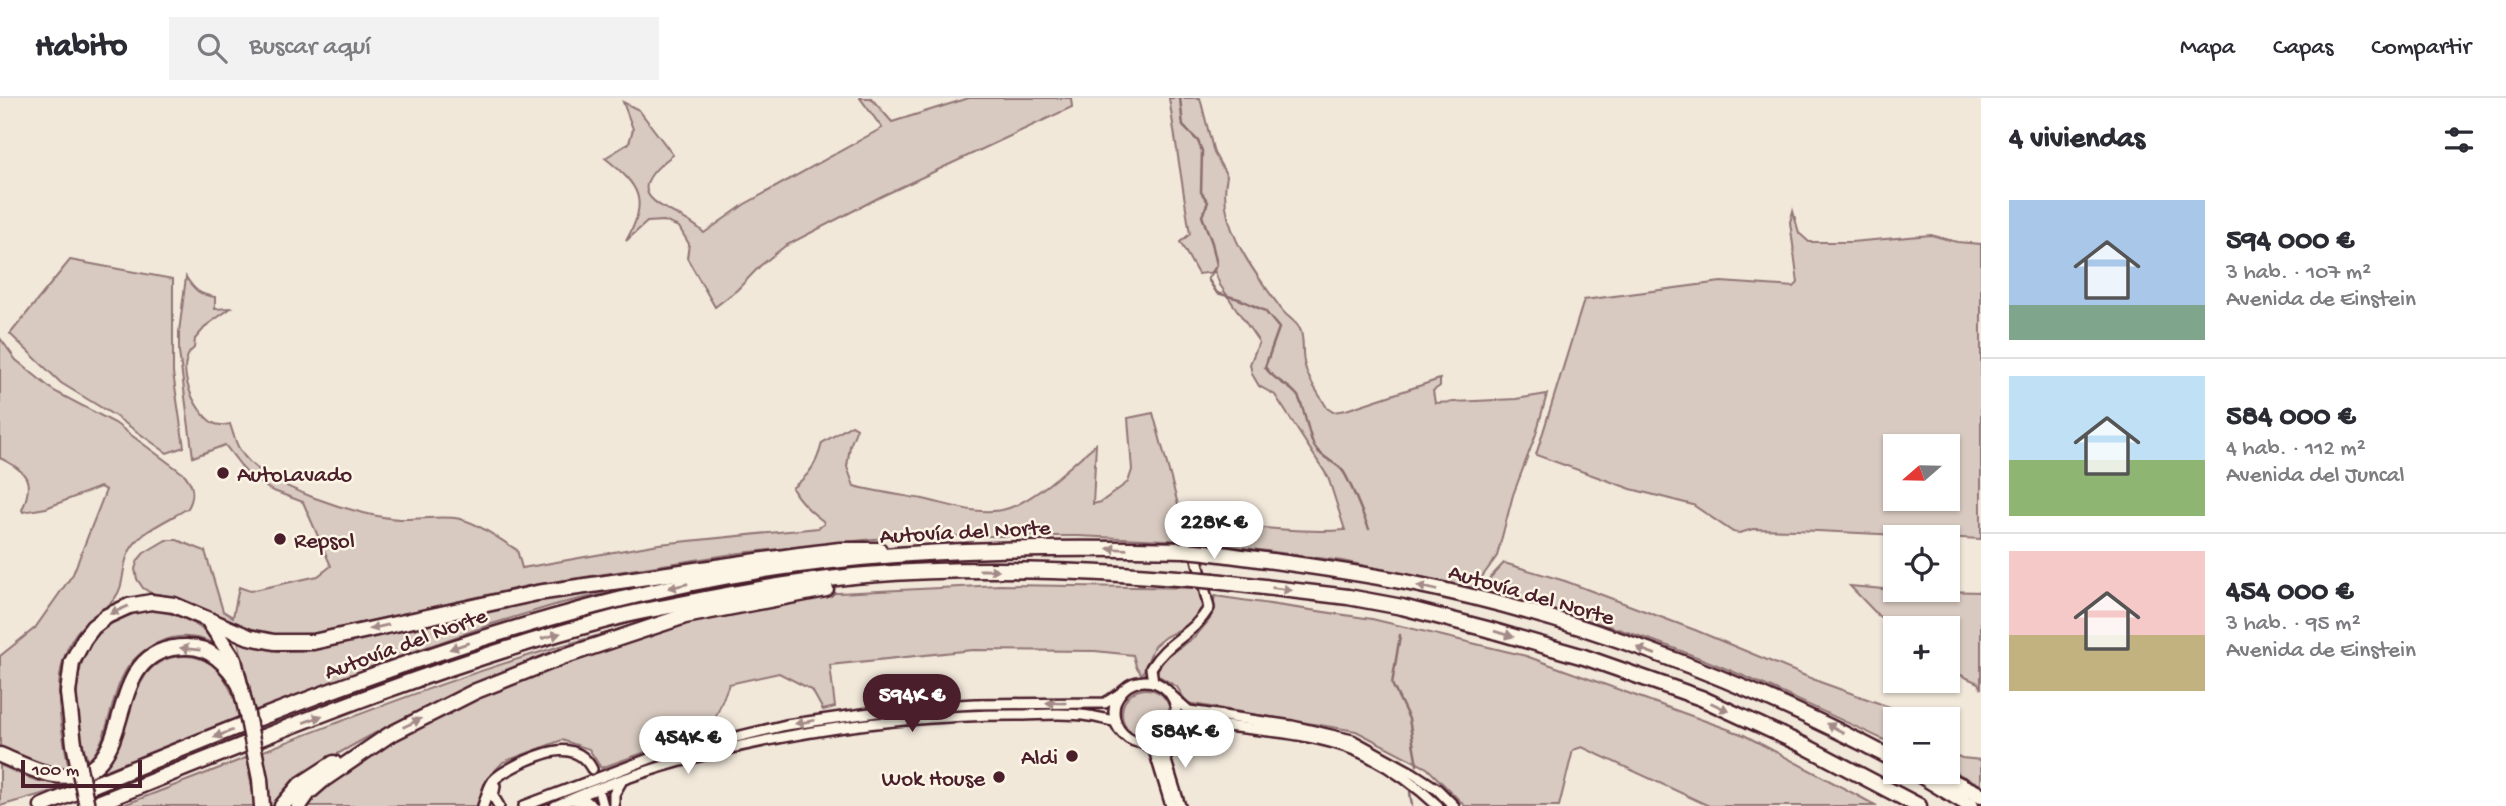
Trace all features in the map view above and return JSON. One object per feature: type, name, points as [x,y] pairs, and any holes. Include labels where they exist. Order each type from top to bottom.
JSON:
[{"type":"highway","name":"Autovía del Norte","points":[[41,806],[392,669],[498,633],[615,600],[695,582],[802,566],[915,553],[1075,547],[1189,546],[1206,552],[1343,571],[1487,601],[1588,630],[1706,673],[1812,717],[1883,754]]},
{"type":"highway","points":[[88,806],[74,744],[68,693],[72,663],[84,639],[99,621],[117,610],[151,602],[174,605],[234,633],[249,637],[274,642],[313,642],[537,593],[630,579],[840,550],[915,553]]},
{"type":"highway","name":"Autovía del Norte","points":[[88,806],[400,685],[507,649],[620,616],[735,593],[867,575],[1068,570],[1214,581],[1348,597],[1402,607],[1487,629],[1584,657],[1701,698],[1803,745],[1919,806]]},
{"type":"highway","points":[[282,806],[300,785],[316,773],[364,745],[476,691],[552,661],[685,616],[921,572]]},
{"type":"highway","points":[[207,619],[234,660],[260,779],[262,806]]},
{"type":"highway","points":[[0,755],[37,772],[55,776],[69,776],[92,768],[104,754],[134,677],[148,660],[164,650],[187,647],[206,652],[230,668],[241,687]]},
{"type":"highway","points":[[299,806],[308,793],[323,780],[389,734]]},
{"type":"highway","points":[[1803,745],[1843,774],[1900,806]]},
{"type":"highway","points":[[1935,784],[1971,806]]},
{"type":"highway","points":[[1958,784],[1981,795]]},
{"type":"street","points":[[1153,682],[1151,667],[1161,652],[1199,624],[1209,608],[1189,546]]},
{"type":"street","points":[[524,806],[654,757],[786,725],[905,708],[975,704],[1105,703],[1135,682],[1161,685],[1189,711],[1292,726],[1352,740],[1414,774],[1437,789],[1454,806]]},
{"type":"street","points":[[1121,693],[1114,711],[1115,721],[1126,736],[1154,750],[1171,806]]},
{"type":"street","points":[[1172,696],[1175,706],[1162,748],[1180,806]]},
{"type":"street","points":[[560,804],[622,781],[708,755],[842,728],[975,715],[1089,716],[1115,721]]},
{"type":"street","points":[[1143,743],[1151,742],[1189,722],[1323,740],[1369,756],[1421,790],[1438,806]]},
{"type":"street","points":[[483,806],[491,785],[503,773],[552,750],[575,752],[584,757],[592,769]]},
{"type":"street","points":[[499,806],[492,796],[497,779],[503,773]]},
{"type":"street","points":[[614,806],[614,794],[622,781]]},
{"type":"street","points":[[560,804],[580,799],[592,806]]},
{"type":"shaded area","points":[[860,98],[871,98],[892,122],[969,98],[1071,98],[1072,107],[882,196],[785,246],[715,307],[687,258],[689,244],[679,227],[664,221],[647,222],[626,241],[637,215],[637,195],[626,177],[605,158],[629,143],[633,129],[623,102],[639,110],[673,155],[655,171],[647,183],[648,193],[655,202],[704,233],[745,204],[882,128]]},
{"type":"shaded area","points":[[1169,98],[1200,98],[1214,153],[1227,176],[1225,195],[1232,230],[1249,264],[1282,310],[1300,329],[1307,372],[1327,408],[1333,412],[1346,410],[1440,379],[1440,386],[1433,391],[1435,403],[1516,399],[1547,394],[1536,434],[1513,495],[1497,556],[1474,588],[1342,561],[1197,542],[1189,512],[1214,521],[1244,526],[1345,530],[1328,477],[1275,395],[1259,386],[1252,374],[1250,364],[1259,342],[1220,285],[1215,272],[1198,274],[1180,242],[1190,234]]},
{"type":"shaded area","points":[[1793,211],[1799,233],[1809,242],[1851,242],[1931,235],[1957,242],[1981,244],[1981,539],[1960,538],[1960,525],[1883,525],[1883,534],[1753,529],[1733,532],[1693,505],[1631,489],[1536,455],[1584,300],[1721,282],[1794,287],[1798,283],[1790,222]]},
{"type":"shaded area","points":[[70,260],[173,279],[173,373],[184,447],[167,453],[115,416],[61,383],[10,334]]},
{"type":"shaded area","points":[[186,277],[198,291],[215,297],[215,309],[231,308],[207,325],[195,339],[194,348],[185,365],[188,387],[206,417],[217,425],[230,424],[238,447],[251,463],[289,487],[338,506],[383,517],[446,517],[475,524],[517,550],[522,568],[659,544],[818,528],[824,524],[823,521],[802,502],[792,488],[812,468],[822,443],[852,425],[857,428],[850,446],[847,467],[854,486],[988,511],[1009,508],[1031,497],[1096,444],[1093,504],[1101,502],[1128,482],[1132,470],[1128,418],[1153,413],[1188,541],[1077,536],[903,536],[740,553],[527,586],[298,637],[271,635],[233,623],[179,598],[151,593],[143,588],[137,579],[135,569],[138,560],[144,553],[166,540],[177,540],[205,551],[223,611],[233,617],[239,587],[250,591],[318,576],[331,566],[303,502],[271,490],[249,476],[225,445],[193,457],[179,352]]},
{"type":"shaded area","points":[[0,338],[16,360],[54,391],[115,423],[185,475],[192,491],[188,508],[153,528],[131,548],[118,594],[78,631],[66,653],[61,669],[59,702],[69,769],[59,770],[0,747],[0,656],[35,628],[73,574],[106,490],[100,487],[46,508],[23,512],[28,492],[26,479],[17,468],[0,458]]},
{"type":"shaded area","points":[[1504,563],[1565,581],[1695,630],[1820,682],[1889,707],[1883,707],[1883,739],[1679,650],[1590,621],[1482,592],[1485,583]]},
{"type":"shaded area","points":[[1000,585],[1199,588],[1202,608],[1192,623],[1154,646],[1142,675],[1133,655],[1095,651],[973,650],[830,665],[835,707],[823,710],[812,690],[779,673],[729,684],[715,719],[704,731],[601,768],[589,749],[562,740],[503,762],[485,781],[478,806],[306,806],[334,779],[399,735],[503,686],[659,627],[818,594]]},
{"type":"shaded area","points":[[1850,586],[1883,589],[1883,602],[1960,602],[1960,592],[1981,592],[1981,689],[1978,683],[1960,675],[1960,616],[1883,616],[1883,620]]},
{"type":"shaded area","points":[[610,587],[612,592],[558,604],[492,624],[385,662],[63,788],[0,806],[0,765],[38,781],[57,782],[80,773],[109,755],[120,740],[140,684],[151,669],[166,659],[194,657],[211,664],[222,676],[235,699],[251,694],[238,641],[278,651],[309,650]]},
{"type":"shaded area","points":[[1215,596],[1372,619],[1526,656],[1744,735],[1877,806],[1709,806],[1582,747],[1573,750],[1559,806],[1465,806],[1427,768],[1356,731],[1187,703],[1177,687],[1156,674],[1162,660],[1195,637],[1210,619]]},
{"type":"shaded area","points":[[156,610],[187,620],[214,639],[212,643],[192,637],[173,638],[142,653],[129,666],[120,681],[105,731],[88,762],[78,711],[77,687],[82,664],[91,644],[106,628],[127,616]]},
{"type":"shaded area","points":[[611,632],[490,679],[372,735],[297,779],[285,791],[276,806],[269,806],[265,769],[249,773],[256,806],[121,806],[425,690]]},
{"type":"shaded area","points":[[1146,689],[1155,690],[1163,696],[1169,704],[1169,722],[1163,730],[1155,736],[1146,737],[1137,736],[1129,730],[1123,722],[1122,713],[1123,704],[1129,696],[1137,690]]},
{"type":"shaded area","points":[[1960,757],[1981,760],[1981,785],[1960,775]]},
{"type":"waterway","points":[[1180,98],[1183,126],[1198,141],[1202,151],[1201,192],[1208,202],[1202,216],[1217,265],[1208,279],[1217,293],[1239,299],[1265,311],[1279,328],[1265,367],[1299,398],[1314,446],[1345,474],[1369,529]]},
{"type":"waterway","points":[[1400,635],[1392,684],[1409,719],[1417,765]]},
{"type":"waterway","points":[[1410,792],[1412,806]]},
{"type":"place","name":"AutoLavado","points":[[223,473]]},
{"type":"place","name":"Repsol","points":[[280,539]]},
{"type":"place","name":"Aldi","points":[[1072,756]]},
{"type":"place","name":"Wok House","points":[[999,777]]}]
